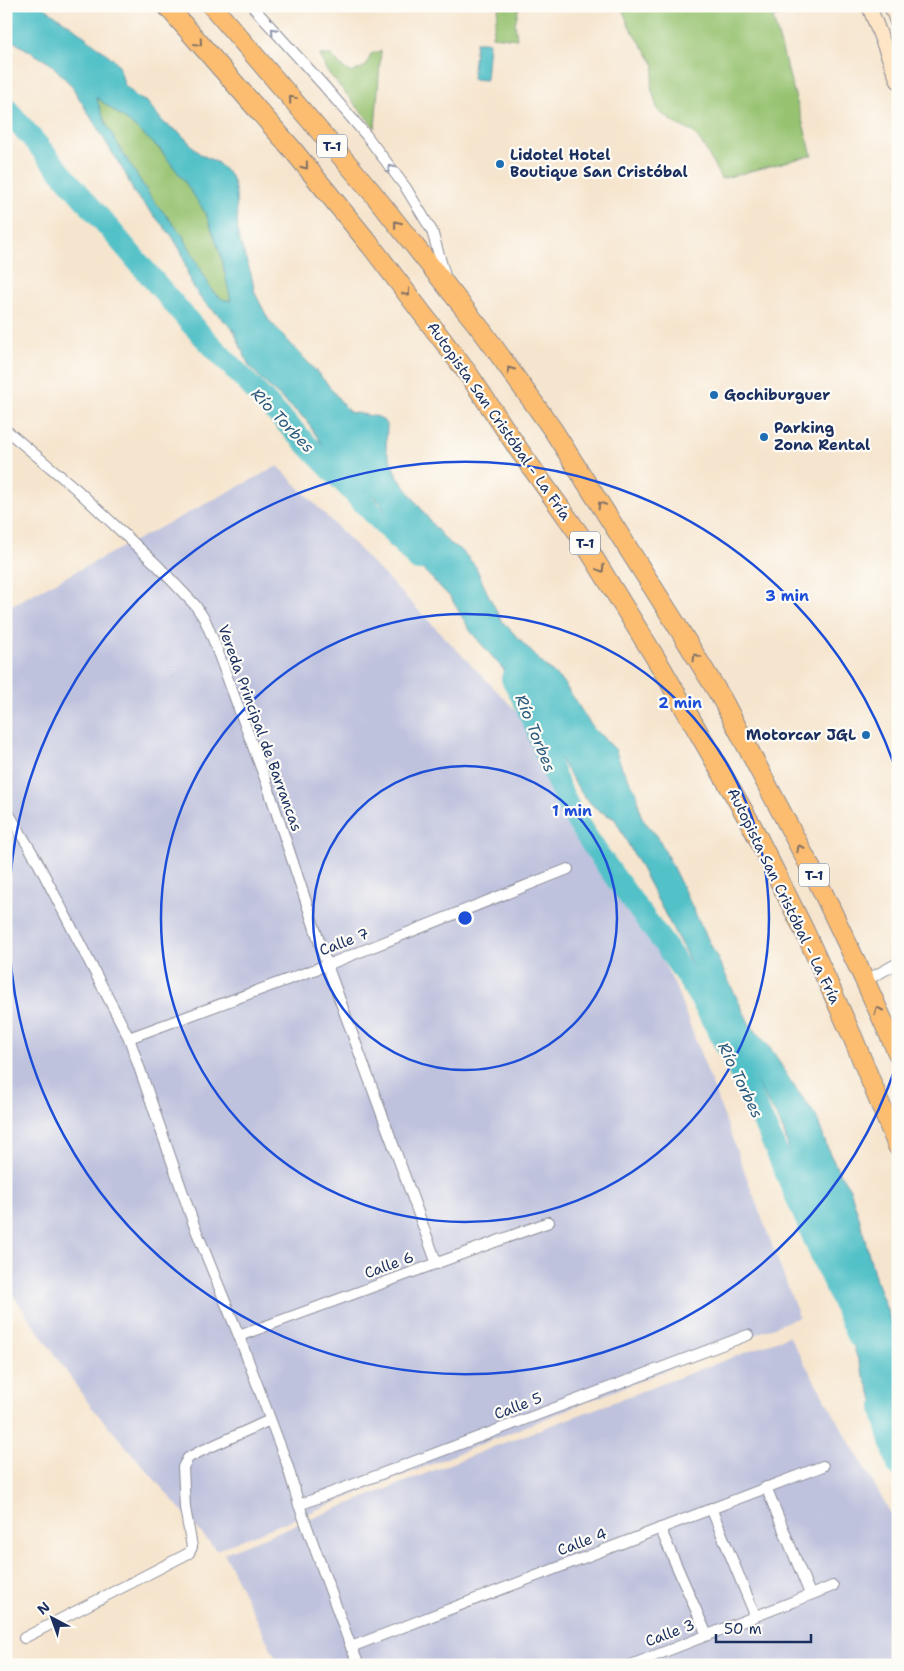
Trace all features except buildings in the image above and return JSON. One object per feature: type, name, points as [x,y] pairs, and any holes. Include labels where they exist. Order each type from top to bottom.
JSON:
[{"type":"highway","name":"Autopista San Cristóbal - La Fría","points":[[167,6],[292,149],[371,246],[469,375],[579,534],[661,667],[752,826],[805,932],[853,1038],[898,1147]]},
{"type":"highway","name":"T-1","points":[[212,6],[371,191],[483,332],[553,430],[722,699],[817,880],[898,1054]]},
{"type":"main road","points":[[869,6],[898,81]]},
{"type":"main road","points":[[891,6],[898,24]]},
{"type":"street","points":[[252,6],[366,135],[406,188],[432,231],[449,289]]},
{"type":"street","name":"Vereda Principal de Barrancas","points":[[6,430],[76,489],[157,564],[195,605],[205,620],[267,784],[327,965],[437,1264]]},
{"type":"street","points":[[6,809],[36,859],[128,1038],[194,1225],[239,1336],[359,1665]]},
{"type":"street","name":"Calle 7","points":[[128,1038],[327,965],[568,869]]},
{"type":"street","points":[[865,981],[898,963]]},
{"type":"street","name":"Calle 6","points":[[239,1336],[549,1222]]},
{"type":"street","name":"Calle 5","points":[[300,1505],[748,1335]]},
{"type":"street","points":[[24,1638],[189,1553],[192,1547],[185,1508],[183,1467],[188,1458],[270,1420]]},
{"type":"street","name":"Calle 4","points":[[351,1647],[823,1466]]},
{"type":"street","points":[[766,1487],[810,1594]]},
{"type":"street","points":[[711,1508],[755,1615]]},
{"type":"street","points":[[660,1528],[706,1635]]},
{"type":"street","name":"Calle 3","points":[[631,1665],[833,1586]]},
{"type":"shaded area","points":[[278,466],[533,728],[625,884],[676,988],[799,1317],[216,1550],[89,1404],[6,1285],[6,608]]},
{"type":"shaded area","points":[[789,1336],[898,1526],[898,1665],[279,1665],[224,1553],[496,1446]]},
{"type":"green space","points":[[499,6],[519,6],[515,24],[517,39],[492,36]]},
{"type":"green space","points":[[621,6],[802,6],[773,18],[812,155],[721,179],[705,148],[693,132],[678,125],[658,111],[651,87],[655,65],[629,26]]},
{"type":"green space","points":[[381,51],[375,128],[326,70],[320,55],[331,55],[351,73],[366,66],[371,54]]},
{"type":"green space","points":[[95,96],[153,142],[173,164],[190,188],[201,205],[214,234],[231,302],[222,299],[212,291],[183,236],[150,196],[124,155],[106,124]]},
{"type":"water","points":[[6,6],[42,6],[112,58],[119,65],[124,84],[138,98],[147,102],[164,123],[180,133],[200,154],[218,163],[231,176],[236,194],[238,236],[251,274],[255,293],[268,319],[325,381],[349,412],[379,417],[387,424],[386,449],[397,476],[433,525],[447,541],[463,552],[476,567],[501,620],[563,682],[593,728],[615,749],[622,768],[637,793],[640,813],[644,821],[658,837],[749,1023],[774,1053],[791,1082],[816,1116],[829,1152],[850,1189],[876,1281],[898,1339],[898,1457],[856,1354],[839,1272],[831,1252],[800,1194],[781,1126],[696,973],[615,819],[598,810],[584,797],[509,676],[471,632],[451,598],[404,550],[382,505],[337,467],[306,420],[249,366],[233,329],[200,298],[190,281],[182,253],[172,236],[134,193],[126,175],[71,85],[51,64],[6,37]],"holes":[[[96,97],[160,149],[206,214],[221,256],[231,301],[222,299],[212,291],[183,236],[150,196],[124,155],[106,124]]]},
{"type":"water","points":[[476,42],[489,42],[486,80],[472,79]]},
{"type":"waterway","name":"Río Torbes","points":[[6,108],[192,325],[418,560]]},
{"type":"waterway","name":"Río Torbes","points":[[512,679],[530,715],[568,806],[593,846],[691,983],[737,1067],[766,1128],[857,1336]]},
{"type":"waterway","name":"Río Torbes","points":[[882,1409],[898,1466]]},
{"type":"place","name":"Lidotel Hotel Boutique San Cristóbal","points":[[500,164]]},
{"type":"place","name":"Gochiburguer","points":[[714,395]]},
{"type":"place","name":"Parking Zona Rental","points":[[764,437]]},
{"type":"place","name":"Motorcar JGL","points":[[866,735]]}]
